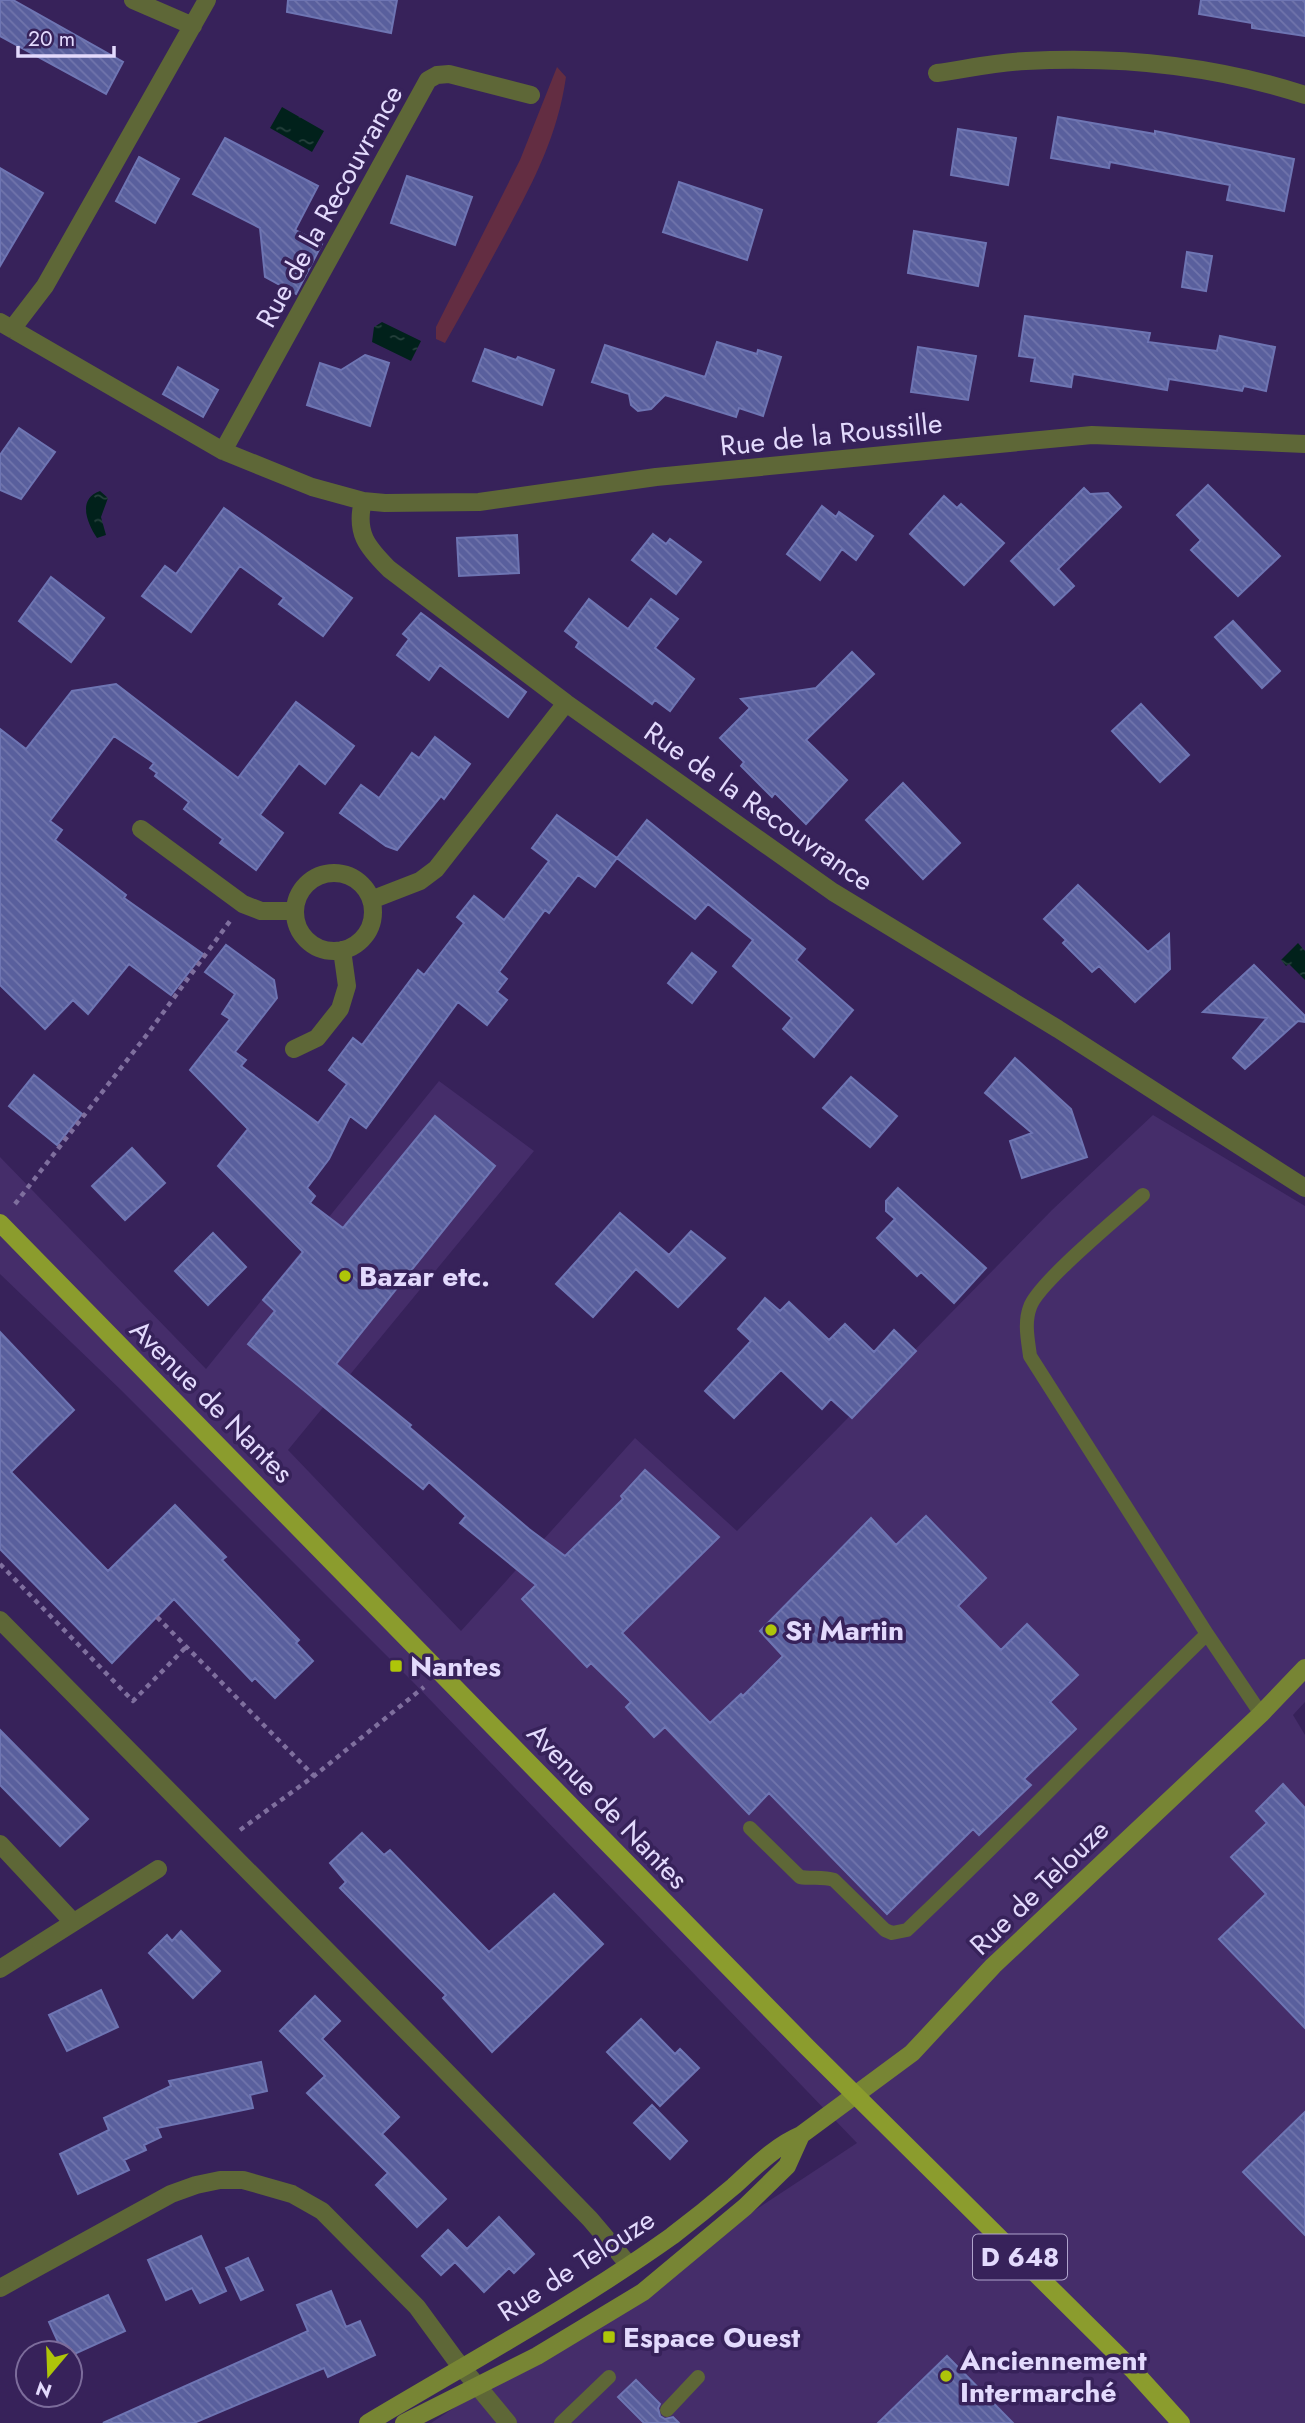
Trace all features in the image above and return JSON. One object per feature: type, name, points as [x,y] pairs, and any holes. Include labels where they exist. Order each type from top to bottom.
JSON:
[{"type":"main road","name":"Avenue de Nantes","points":[[0,1223],[856,2094],[1070,2306],[1181,2423]]},
{"type":"street","points":[[133,0],[193,26]]},
{"type":"street","points":[[207,0],[45,286],[6,326],[223,451],[312,486],[363,501]]},
{"type":"street","points":[[937,73],[1026,61],[1150,64],[1223,73],[1305,95]]},
{"type":"street","name":"Rue de la Recouvrance","points":[[223,451],[428,80],[437,75],[449,74],[531,95]]},
{"type":"street","name":"Rue de la Roussille","points":[[363,501],[425,504],[479,502],[656,477],[1092,435],[1305,444]]},
{"type":"street","name":"Rue de la Recouvrance","points":[[363,501],[360,529],[375,556],[566,703],[832,892],[1058,1029],[1305,1188]]},
{"type":"street","points":[[371,900],[420,881],[436,869],[566,703]]},
{"type":"street","points":[[141,829],[243,904],[261,911],[295,911]]},
{"type":"street","points":[[334,873],[346,875],[365,889],[371,900],[373,913],[364,937],[342,950],[319,948],[301,934],[296,923],[297,899],[311,880],[334,873]]},
{"type":"street","points":[[295,1049],[317,1038],[340,1009],[347,986],[342,950]]},
{"type":"street","points":[[0,1620],[551,2179],[629,2265]]},
{"type":"street","name":"Rue de Telouze","points":[[368,2423],[521,2333],[629,2265],[719,2199],[783,2142],[801,2135],[912,2053],[993,1966],[1261,1714],[1305,1668]]},
{"type":"street","points":[[0,1844],[74,1922]]},
{"type":"street","points":[[0,1969],[158,1869]]},
{"type":"street","name":"Rue de Telouze","points":[[404,2423],[537,2356],[643,2292],[735,2216],[787,2166],[801,2135]]},
{"type":"street","points":[[0,2288],[171,2194],[208,2183],[243,2180],[292,2193],[322,2211],[417,2307],[508,2423]]},
{"type":"lane","points":[[1143,1195],[1047,1283],[1030,1306],[1026,1332],[1030,1356],[1261,1714]]},
{"type":"lane","points":[[750,1828],[800,1877],[824,1876],[834,1880],[885,1930],[901,1933],[992,1849],[1101,1737],[1207,1634]]},
{"type":"lane","points":[[667,2410],[698,2377]]},
{"type":"lane","points":[[561,2423],[609,2378]]},
{"type":"path","points":[[0,1223],[149,1032],[243,904]]},
{"type":"path","points":[[0,1564],[133,1701],[187,1646]]},
{"type":"path","points":[[157,1617],[314,1776]]},
{"type":"path","points":[[222,1844],[314,1776],[442,1672]]},
{"type":"shaded area","points":[[557,67],[566,77],[550,141],[514,218],[445,343],[436,339],[436,327],[520,160]]},
{"type":"shaded area","points":[[439,1081],[534,1151],[288,1450],[461,1631],[635,1438],[737,1531],[1052,1210],[1153,1115],[1305,1206],[1305,1702],[1293,1715],[1305,1735],[1305,2423],[431,2423],[857,2143],[412,1681],[121,1390],[0,1274],[0,1157],[206,1369]]},
{"type":"water","points":[[282,107],[324,131],[312,152],[270,128]]},
{"type":"water","points":[[382,322],[421,341],[411,361],[372,342],[374,327]]},
{"type":"water","points":[[100,491],[108,498],[101,517],[106,535],[97,538],[87,519],[86,505],[93,495]]},
{"type":"water","points":[[1298,943],[1305,951],[1305,980],[1281,960]]},
{"type":"building","points":[[0,0],[13,0],[123,62],[106,94],[0,36]]},
{"type":"building","points":[[288,0],[397,0],[391,33],[287,12]]},
{"type":"building","points":[[1201,0],[1305,0],[1305,36],[1252,28],[1252,23],[1199,14]]},
{"type":"building","points":[[1058,117],[1155,134],[1155,131],[1294,159],[1284,211],[1227,200],[1230,185],[1110,162],[1109,168],[1051,158]]},
{"type":"building","points":[[958,129],[1016,138],[1008,185],[951,175]]},
{"type":"building","points":[[225,138],[318,186],[295,230],[322,244],[296,294],[265,277],[260,228],[193,194]]},
{"type":"building","points":[[139,157],[179,179],[155,223],[116,201]]},
{"type":"building","points":[[0,168],[43,193],[0,266]]},
{"type":"building","points":[[407,176],[472,197],[455,245],[391,223]]},
{"type":"building","points":[[679,182],[762,210],[747,260],[663,232]]},
{"type":"building","points":[[914,231],[986,243],[978,286],[908,273]]},
{"type":"building","points":[[1187,252],[1212,256],[1206,291],[1182,287]]},
{"type":"building","points":[[1025,316],[1150,333],[1148,342],[1217,351],[1220,336],[1275,347],[1266,391],[1244,386],[1242,391],[1169,379],[1167,390],[1073,374],[1071,387],[1031,381],[1035,358],[1019,356]]},
{"type":"building","points":[[717,342],[757,354],[758,350],[781,357],[763,416],[739,408],[736,417],[665,395],[651,409],[638,411],[631,405],[629,394],[592,382],[605,345],[705,377]]},
{"type":"building","points":[[918,347],[976,356],[968,400],[911,392]]},
{"type":"building","points":[[485,349],[554,370],[542,405],[473,381]]},
{"type":"building","points":[[365,355],[389,363],[370,426],[307,405],[320,363],[341,370]]},
{"type":"building","points":[[178,367],[218,390],[203,417],[163,394]]},
{"type":"building","points":[[19,428],[55,452],[21,499],[0,490],[0,455]]},
{"type":"building","points":[[1208,485],[1280,556],[1238,596],[1191,550],[1201,540],[1177,515]]},
{"type":"building","points":[[1084,488],[1090,494],[1108,493],[1121,507],[1058,569],[1074,586],[1054,605],[1011,561]]},
{"type":"building","points":[[944,496],[957,508],[961,504],[1004,543],[964,585],[910,534]]},
{"type":"building","points":[[822,506],[836,517],[839,512],[873,536],[856,560],[842,549],[820,580],[787,554]]},
{"type":"building","points":[[224,508],[352,598],[323,636],[279,604],[284,598],[240,566],[191,632],[142,596],[165,566],[176,574]]},
{"type":"building","points":[[653,534],[666,544],[670,539],[701,562],[676,594],[632,560]]},
{"type":"building","points":[[517,535],[519,573],[459,576],[457,538]]},
{"type":"building","points":[[51,577],[104,618],[71,662],[19,621]]},
{"type":"building","points":[[589,599],[628,629],[651,599],[678,619],[655,648],[694,679],[670,711],[655,700],[652,704],[576,647],[579,642],[565,631]]},
{"type":"building","points":[[421,613],[526,692],[508,717],[440,665],[429,680],[397,655],[409,639],[403,634]]},
{"type":"building","points":[[1233,621],[1280,671],[1262,688],[1215,637]]},
{"type":"building","points":[[852,652],[874,674],[806,740],[847,780],[806,824],[775,793],[772,797],[741,766],[744,762],[720,738],[750,708],[741,699],[816,688]]},
{"type":"building","points":[[116,684],[238,778],[296,702],[354,746],[325,784],[299,763],[260,815],[283,833],[256,870],[220,843],[223,839],[184,809],[189,802],[155,776],[157,773],[150,768],[154,763],[114,736],[50,821],[62,830],[55,840],[126,895],[124,898],[203,954],[171,995],[129,964],[88,1014],[73,1000],[45,1029],[0,985],[0,729],[26,749],[72,691]]},
{"type":"building","points":[[1141,704],[1189,755],[1160,782],[1112,731]]},
{"type":"building","points":[[435,737],[470,764],[444,799],[441,796],[397,850],[386,846],[340,813],[361,785],[379,798],[412,753],[419,758]]},
{"type":"building","points":[[903,783],[960,843],[923,879],[866,820]]},
{"type":"building","points":[[557,815],[617,858],[595,887],[578,875],[549,913],[545,910],[499,972],[507,979],[497,992],[507,1000],[487,1025],[458,1002],[366,1128],[350,1116],[329,1159],[307,1188],[315,1196],[310,1203],[343,1228],[435,1116],[495,1166],[336,1364],[411,1425],[409,1427],[529,1529],[565,1556],[623,1499],[621,1496],[645,1470],[719,1537],[622,1633],[710,1723],[741,1694],[743,1696],[783,1656],[760,1631],[871,1518],[896,1545],[926,1516],[986,1578],[958,1606],[1001,1650],[1027,1624],[1078,1675],[1050,1702],[1076,1729],[1024,1779],[1031,1785],[979,1835],[973,1829],[887,1914],[769,1793],[749,1814],[665,1727],[654,1737],[626,1707],[631,1702],[591,1663],[587,1667],[522,1599],[536,1585],[460,1523],[466,1516],[429,1482],[423,1489],[248,1344],[275,1311],[263,1300],[303,1252],[218,1166],[248,1129],[190,1070],[230,1019],[222,1014],[235,994],[205,972],[226,945],[274,980],[277,998],[235,1052],[246,1060],[241,1066],[318,1123],[347,1084],[329,1070],[353,1038],[362,1045],[418,970],[424,975],[464,923],[457,917],[474,896],[504,920],[549,861],[532,848]]},
{"type":"building","points":[[647,820],[805,949],[796,960],[853,1010],[814,1057],[783,1029],[792,1018],[733,966],[753,940],[708,904],[695,919],[617,858]]},
{"type":"building","points":[[1078,885],[1148,952],[1169,934],[1170,969],[1135,1002],[1099,966],[1092,972],[1063,943],[1066,940],[1044,919]]},
{"type":"building","points":[[692,953],[716,972],[692,1003],[668,983]]},
{"type":"building","points":[[1254,965],[1305,1016],[1305,1022],[1298,1021],[1245,1069],[1233,1058],[1267,1018],[1203,1012]]},
{"type":"building","points":[[1015,1058],[1071,1109],[1087,1157],[1022,1178],[1010,1141],[1032,1133],[985,1093]]},
{"type":"building","points":[[34,1075],[82,1114],[57,1145],[9,1106]]},
{"type":"building","points":[[851,1077],[897,1116],[870,1147],[823,1108]]},
{"type":"building","points":[[132,1148],[165,1183],[125,1220],[92,1186]]},
{"type":"building","points":[[898,1188],[986,1268],[954,1303],[921,1272],[917,1276],[877,1238],[895,1219],[886,1211],[886,1201]]},
{"type":"building","points":[[620,1213],[669,1255],[691,1231],[725,1258],[678,1307],[636,1269],[593,1317],[556,1284]]},
{"type":"building","points":[[213,1233],[246,1267],[208,1305],[175,1271]]},
{"type":"building","points":[[765,1298],[780,1311],[789,1302],[829,1340],[845,1324],[874,1352],[894,1330],[916,1351],[852,1418],[831,1399],[822,1409],[781,1370],[734,1418],[705,1391],[751,1341],[738,1329]]},
{"type":"building","points":[[0,1332],[74,1410],[11,1472],[108,1571],[175,1505],[226,1557],[222,1560],[299,1640],[296,1643],[313,1661],[275,1698],[255,1678],[252,1681],[174,1599],[112,1663],[0,1549]]},
{"type":"building","points":[[0,1730],[88,1819],[60,1846],[0,1785]]},
{"type":"building","points":[[1283,1784],[1305,1808],[1305,2028],[1219,1939],[1266,1894],[1231,1857],[1267,1823],[1256,1811]]},
{"type":"building","points":[[362,1833],[384,1855],[390,1850],[489,1952],[554,1894],[603,1944],[492,2052],[443,1998],[446,1995],[340,1888],[346,1882],[330,1863]]},
{"type":"building","points":[[181,1931],[220,1971],[193,1998],[149,1953],[167,1935],[172,1941]]},
{"type":"building","points":[[101,1990],[118,2027],[67,2051],[49,2015]]},
{"type":"building","points":[[315,1996],[340,2021],[322,2039],[399,2117],[382,2134],[446,2199],[417,2227],[376,2185],[388,2173],[307,2093],[325,2076],[280,2031]]},
{"type":"building","points":[[641,2019],[675,2054],[680,2049],[699,2068],[660,2106],[607,2052]]},
{"type":"building","points":[[261,2062],[267,2091],[250,2095],[253,2108],[157,2128],[161,2137],[144,2145],[146,2150],[124,2160],[129,2170],[78,2194],[60,2154],[109,2130],[104,2118],[171,2086],[169,2081]]},
{"type":"building","points":[[652,2105],[687,2141],[670,2159],[634,2123]]},
{"type":"building","points":[[1305,2112],[1305,2235],[1243,2172]]},
{"type":"building","points":[[499,2217],[534,2254],[514,2273],[509,2268],[484,2292],[455,2262],[441,2275],[422,2256],[448,2230],[467,2249]]},
{"type":"building","points":[[201,2236],[226,2291],[200,2303],[192,2288],[166,2300],[148,2260]]},
{"type":"building","points":[[248,2258],[263,2290],[241,2300],[226,2268]]},
{"type":"building","points":[[331,2291],[346,2327],[360,2321],[375,2355],[328,2377],[324,2368],[194,2423],[103,2423],[308,2331],[297,2305]]},
{"type":"building","points":[[108,2295],[125,2331],[84,2350],[84,2339],[57,2339],[49,2322]]},
{"type":"building","name":"Anciennement Intermarché","points":[[947,2356],[1013,2423],[878,2423]]},
{"type":"building","points":[[636,2380],[660,2404],[660,2416],[665,2419],[673,2417],[679,2423],[644,2423],[618,2397]]},
{"type":"place","name":"Bazar etc.","points":[[345,1276]]},
{"type":"place","name":"St Martin","points":[[771,1630]]},
{"type":"place","name":"Nantes","points":[[396,1666]]},
{"type":"place","name":"Espace Ouest","points":[[609,2337]]},
{"type":"place","name":"Anciennement Intermarché","points":[[946,2376]]}]
